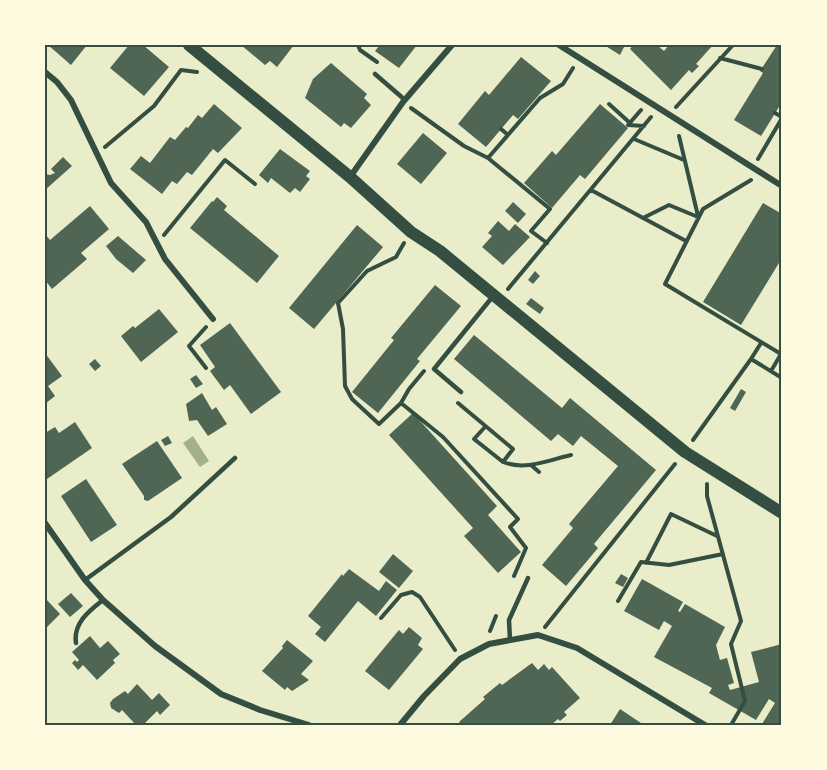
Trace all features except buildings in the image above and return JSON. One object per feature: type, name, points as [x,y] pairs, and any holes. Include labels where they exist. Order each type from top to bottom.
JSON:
[{"type":"main road","points":[[189,45],[350,177],[411,232],[440,251],[685,452],[782,513]]},
{"type":"street","points":[[350,177],[404,101],[452,45]]},
{"type":"street","points":[[559,45],[782,186]]},
{"type":"street","points":[[45,72],[57,82],[71,100],[111,183],[146,222],[165,259],[213,319]]},
{"type":"street","points":[[45,523],[85,580],[103,600],[148,641],[221,693],[260,710],[309,725]]},
{"type":"street","points":[[400,725],[460,658],[489,644],[538,635],[577,648],[705,725]]},
{"type":"lane","points":[[375,74],[404,101]]},
{"type":"lane","points":[[461,392],[434,369],[494,296]]},
{"type":"lane","points":[[85,580],[171,517],[235,458]]},
{"type":"lane","points":[[510,640],[509,620],[528,578]]},
{"type":"lane","points":[[76,643],[74,634],[77,626],[103,600]]},
{"type":"path","points":[[668,115],[733,45]]},
{"type":"path","points":[[488,158],[540,98],[563,84],[579,58]]},
{"type":"path","points":[[720,58],[762,69]]},
{"type":"path","points":[[96,154],[148,112],[181,70],[201,72]]},
{"type":"path","points":[[404,101],[464,146],[488,158],[550,209],[531,231],[547,243]]},
{"type":"path","points":[[630,123],[649,101]]},
{"type":"path","points":[[609,104],[630,123],[628,125],[645,126]]},
{"type":"path","points":[[507,290],[660,108]]},
{"type":"path","points":[[754,168],[782,118],[775,113]]},
{"type":"path","points":[[675,120],[699,218]]},
{"type":"path","points":[[501,129],[508,135]]},
{"type":"path","points":[[634,139],[685,161]]},
{"type":"path","points":[[157,243],[225,160],[255,184]]},
{"type":"path","points":[[762,173],[703,209],[664,284],[781,354],[771,371]]},
{"type":"path","points":[[591,190],[686,241]]},
{"type":"path","points":[[642,218],[669,205],[699,218]]},
{"type":"path","points":[[400,249],[396,257],[368,271],[338,303],[343,329],[345,386],[352,399],[379,424],[401,403],[409,389],[429,365],[434,369]]},
{"type":"path","points":[[206,368],[189,346],[213,319]]},
{"type":"path","points":[[693,441],[761,343]]},
{"type":"path","points":[[751,359],[782,378]]},
{"type":"path","points":[[461,392],[454,400],[513,449],[503,462]]},
{"type":"path","points":[[401,403],[443,437],[518,519],[510,527],[526,548],[512,579]]},
{"type":"path","points":[[485,427],[474,439],[503,462],[513,466],[531,465],[572,455]]},
{"type":"path","points":[[538,635],[678,461]]},
{"type":"path","points":[[531,465],[539,472]]},
{"type":"path","points":[[706,465],[707,496],[741,621],[731,644],[746,701],[731,725]]},
{"type":"path","points":[[646,563],[671,514],[717,536]]},
{"type":"path","points":[[618,601],[641,562],[669,565],[723,554]]},
{"type":"path","points":[[381,618],[401,595],[412,592],[420,597],[460,658]]},
{"type":"path","points":[[489,644],[490,630],[499,609]]},
{"type":"shaded area","points":[[193,436],[209,461],[200,467],[183,443]]}]
